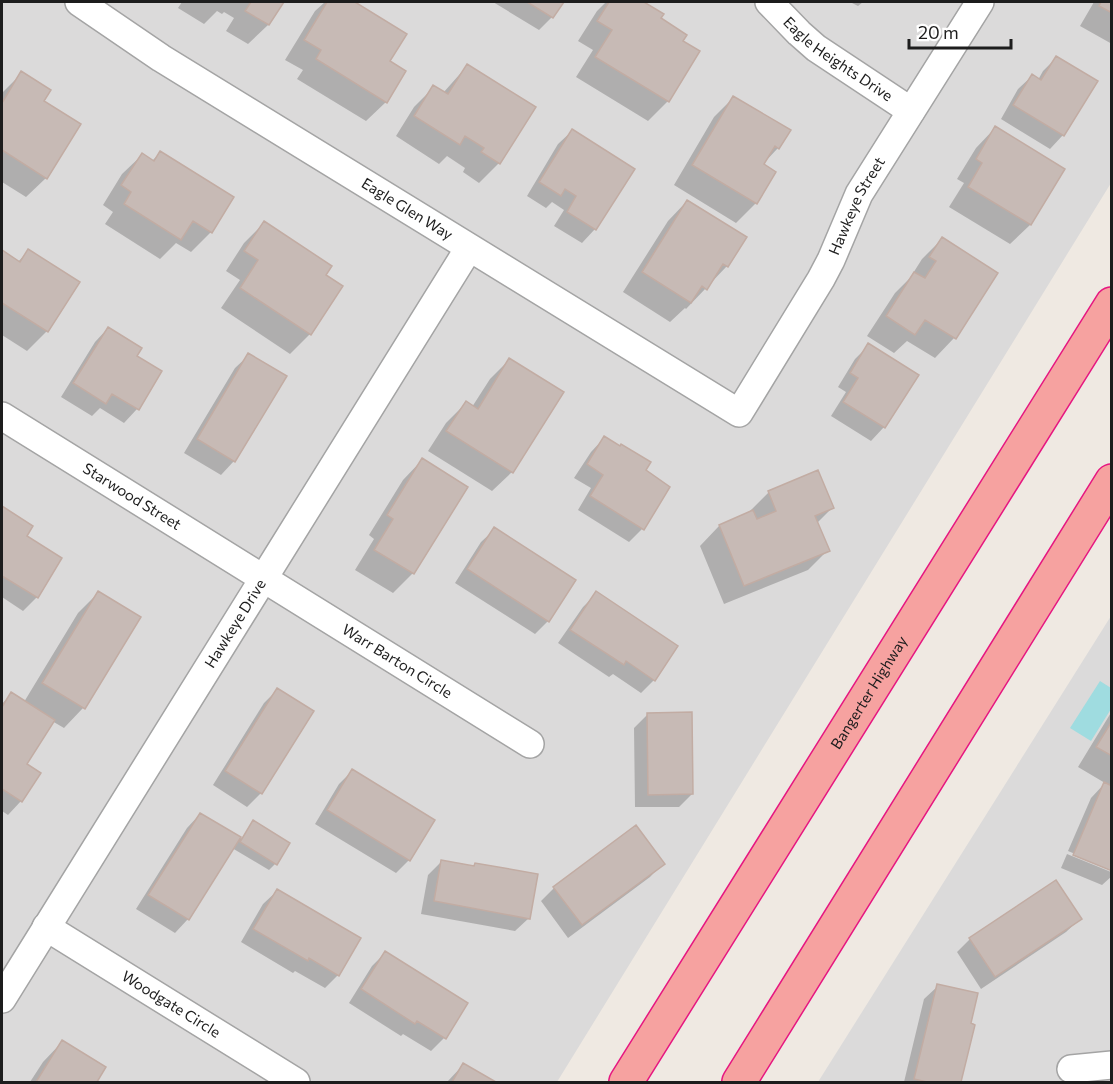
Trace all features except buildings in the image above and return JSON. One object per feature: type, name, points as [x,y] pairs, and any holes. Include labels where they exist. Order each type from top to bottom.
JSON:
[{"type":"highway","name":"Bangerter Highway","points":[[626,1083],[1112,304]]},
{"type":"highway","points":[[739,1083],[1112,481]]},
{"type":"street","name":"Eagle Glen Way","points":[[79,2],[161,58],[739,413]]},
{"type":"street","name":"Eagle Heights Drive","points":[[769,2],[816,48],[911,111]]},
{"type":"street","name":"Hawkeye Street","points":[[739,413],[831,260],[859,194],[980,2]]},
{"type":"street","name":"Hawkeye Drive","points":[[2,999],[469,248]]},
{"type":"street","name":"Starwood Street","points":[[2,416],[264,578]]},
{"type":"street","name":"Warr Barton Circle","points":[[264,578],[530,744]]},
{"type":"street","name":"Woodgate Circle","points":[[46,927],[296,1083]]},
{"type":"street","points":[[1071,1069],[1112,1065]]},
{"type":"shaded area","points":[[2,2],[1111,2],[1111,183],[557,1082],[2,1082]]},
{"type":"shaded area","points":[[1111,616],[1111,1082],[818,1082]]},
{"type":"water","points":[[1100,681],[1111,688],[1111,709],[1091,741],[1070,728]]}]
